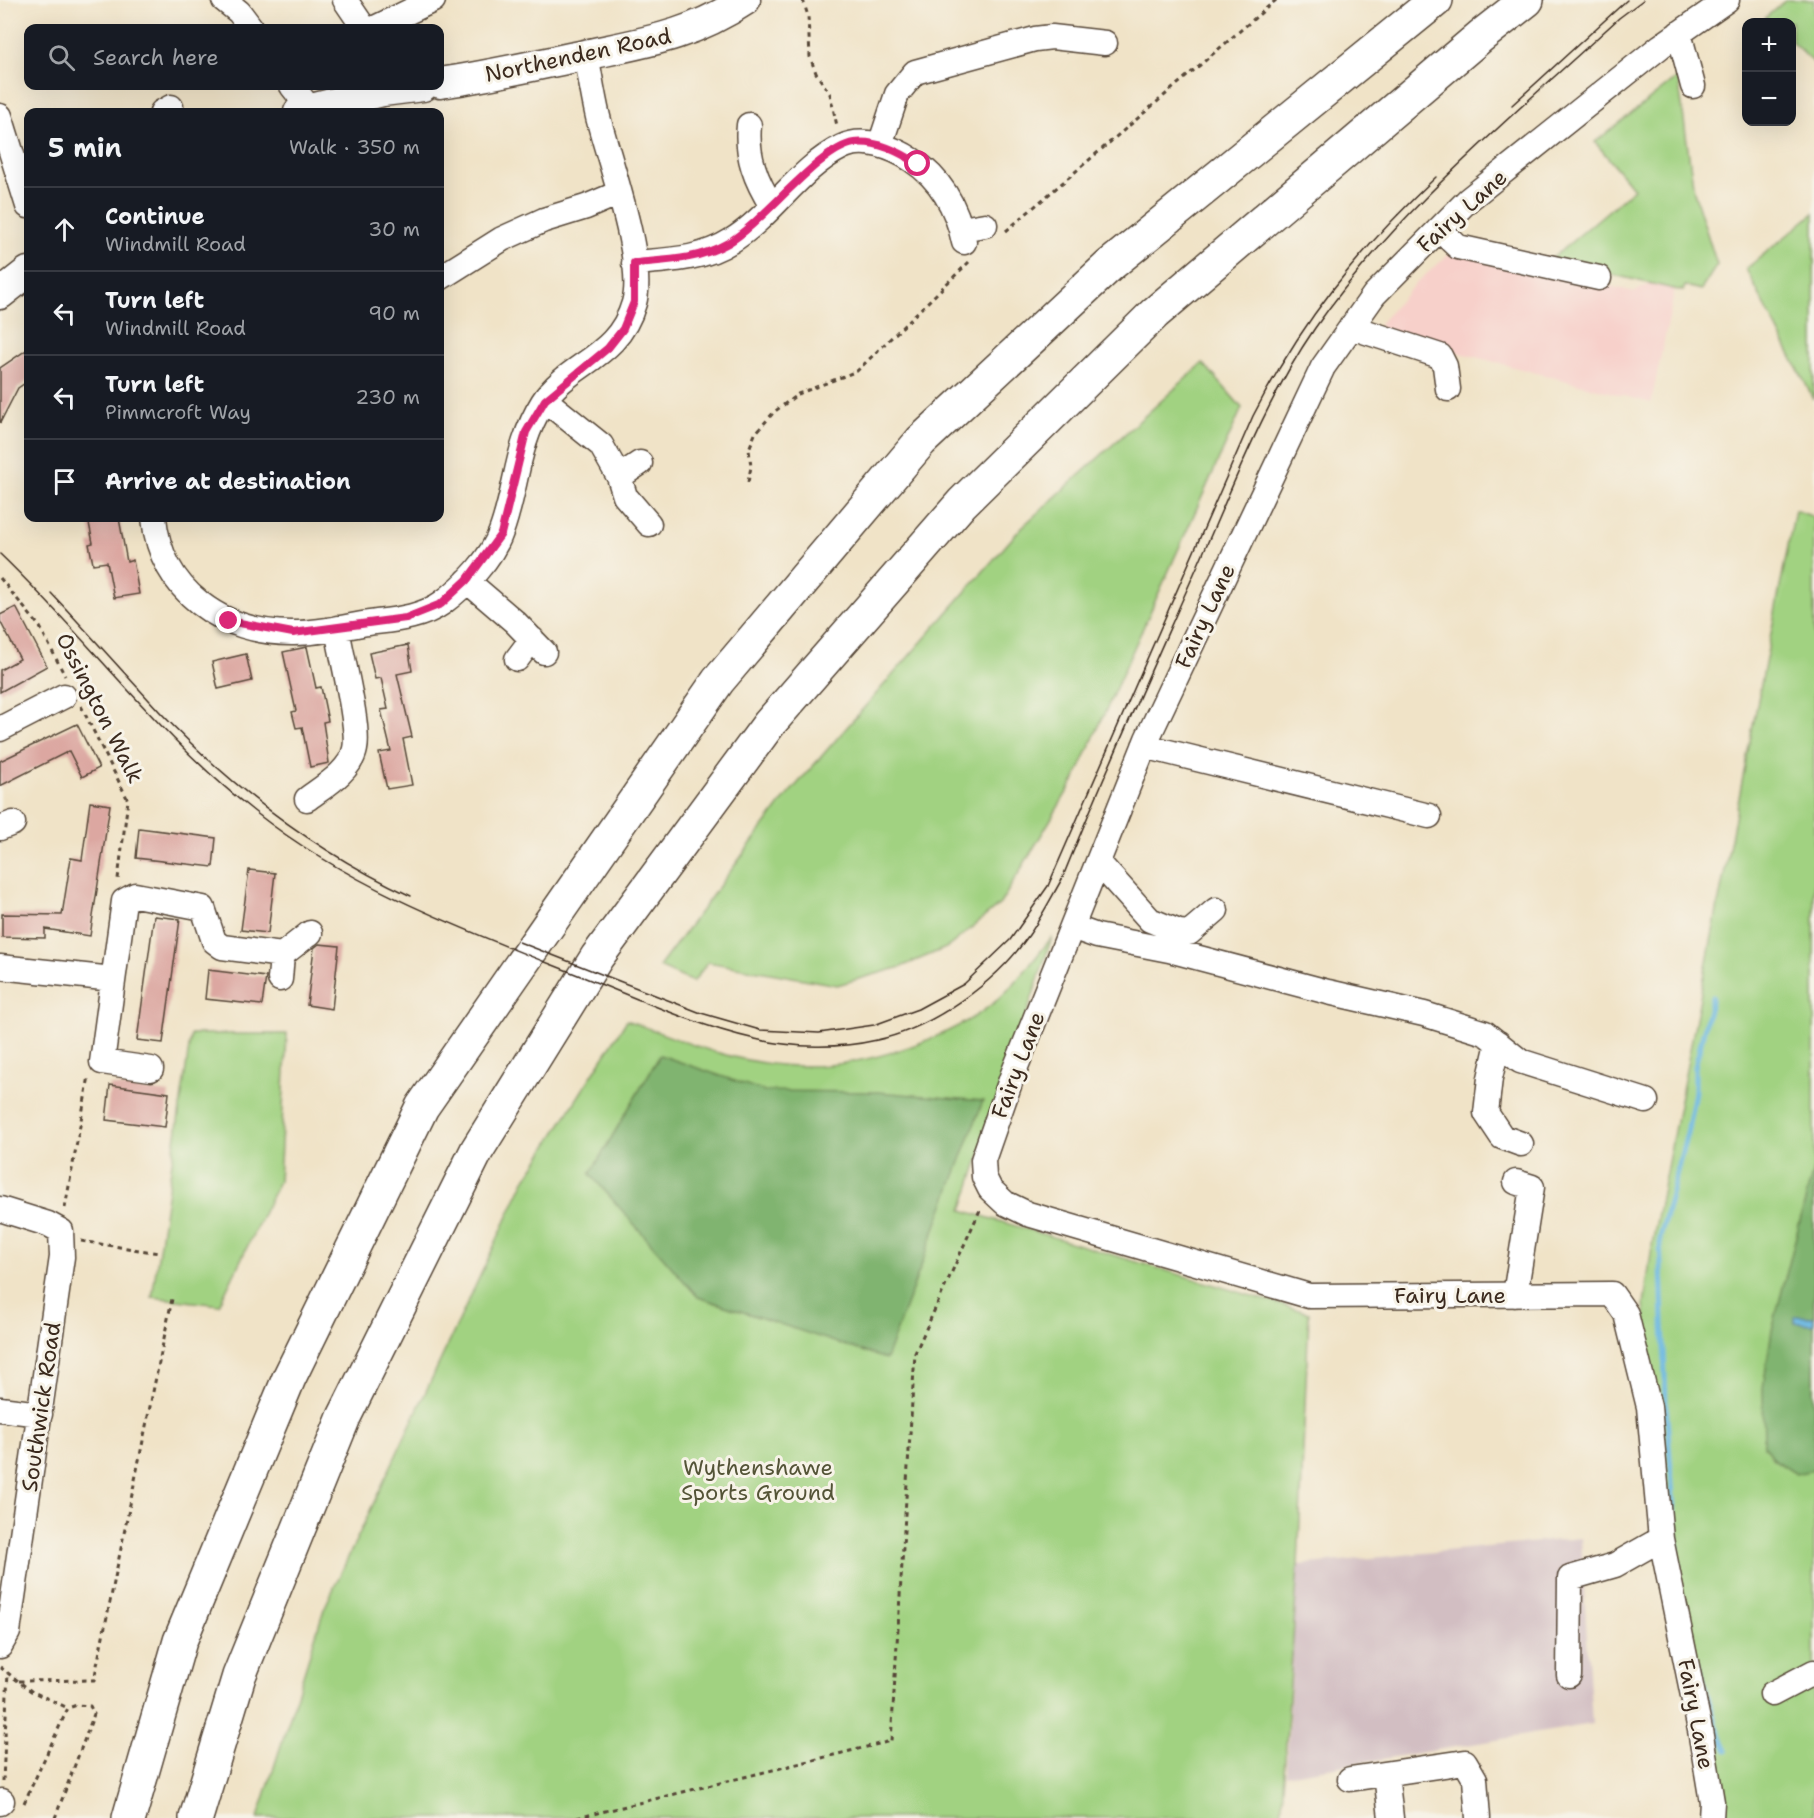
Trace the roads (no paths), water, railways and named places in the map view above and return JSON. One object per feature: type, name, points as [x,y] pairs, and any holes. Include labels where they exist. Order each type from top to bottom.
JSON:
[{"type":"highway","points":[[129,1818],[180,1641],[289,1378],[422,1107],[718,681],[921,441],[1110,265],[1436,0]]},
{"type":"highway","points":[[196,1818],[239,1676],[344,1417],[477,1150],[597,957],[769,724],[962,503],[1155,313],[1481,36],[1527,0]]},
{"type":"main road","name":"Northenden Road","points":[[444,82],[495,75],[586,54],[658,41],[690,30],[745,0]]},
{"type":"main road","points":[[314,108],[376,90]]},
{"type":"main road","points":[[0,294],[24,275]]},
{"type":"street","points":[[224,0],[239,12],[248,24]]},
{"type":"street","points":[[345,0],[361,24]]},
{"type":"street","points":[[383,24],[433,0]]},
{"type":"street","name":"Fairy Lane","points":[[1711,1818],[1712,1802],[1700,1730],[1661,1539],[1649,1407],[1626,1314],[1612,1294],[1309,1296],[1028,1214],[1005,1203],[990,1189],[984,1177],[983,1160],[1013,1074],[1144,746],[1323,367],[1374,295],[1468,200],[1679,33],[1727,0]]},
{"type":"street","points":[[1679,33],[1693,86]]},
{"type":"street","points":[[880,145],[897,94],[915,72],[1035,39],[1069,38],[1105,43]]},
{"type":"street","points":[[155,522],[164,557],[180,584],[202,607],[229,621],[258,628],[293,633],[406,618],[441,604],[467,580],[501,534],[526,432],[545,400],[608,348],[623,329],[634,302],[634,263],[619,193],[598,116],[586,54]]},
{"type":"street","points":[[294,90],[303,108]]},
{"type":"street","points":[[0,116],[24,193]]},
{"type":"street","points":[[748,125],[750,157],[762,190],[772,206]]},
{"type":"street","points":[[634,263],[697,257],[714,251],[744,232],[811,170],[843,146],[855,143],[880,145],[902,153],[935,180],[970,232]]},
{"type":"street","points":[[444,271],[544,219],[586,207],[619,193]]},
{"type":"street","points":[[1439,230],[1458,247],[1599,278]]},
{"type":"street","points":[[1351,327],[1440,356],[1445,366],[1448,389]]},
{"type":"street","points":[[545,400],[601,445],[622,486],[649,524]]},
{"type":"street","points":[[622,486],[640,463]]},
{"type":"street","points":[[467,580],[538,646],[517,659]]},
{"type":"street","points":[[307,799],[332,781],[346,767],[356,750],[337,628]]},
{"type":"street","points":[[0,729],[71,694]]},
{"type":"street","points":[[1144,746],[1428,816]]},
{"type":"street","points":[[1098,862],[1150,920],[1161,926],[1189,933],[1216,910]]},
{"type":"street","points":[[150,1069],[102,1062],[124,901],[135,895],[195,904],[203,908],[214,941],[222,947],[282,955],[310,933]]},
{"type":"street","points":[[1072,927],[1096,936],[1169,950],[1328,992],[1424,1014],[1485,1033],[1520,1061],[1646,1101]]},
{"type":"street","points":[[280,979],[282,955]]},
{"type":"street","points":[[0,967],[113,979]]},
{"type":"street","points":[[1498,1043],[1490,1078],[1486,1113],[1502,1137],[1521,1144]]},
{"type":"street","points":[[1515,1295],[1532,1187],[1516,1182]]},
{"type":"street","name":"Southwick Road","points":[[0,1209],[48,1224],[61,1236],[62,1257],[8,1632],[0,1646]]},
{"type":"street","points":[[0,1409],[40,1414]]},
{"type":"street","points":[[1569,1675],[1570,1578],[1615,1565],[1661,1539]]},
{"type":"street","points":[[1772,1694],[1814,1672]]},
{"type":"street","points":[[1350,1779],[1465,1762],[1474,1779],[1478,1818]]},
{"type":"street","points":[[1386,1774],[1391,1818]]},
{"type":"water","points":[[1795,1316],[1814,1317],[1814,1324],[1795,1323]]},
{"type":"waterway","points":[[1678,1565],[1666,1404],[1660,1238],[1688,1129],[1695,1091],[1695,1067],[1712,997]]},
{"type":"waterway","points":[[1698,1662],[1716,1724],[1727,1751]]},
{"type":"tram line","points":[[1512,105],[1627,0]]},
{"type":"tram line","points":[[0,554],[155,720],[220,783],[292,839],[370,885],[451,924],[665,1010],[732,1033],[800,1046],[847,1045],[898,1034],[941,1014],[982,986],[1016,953],[1042,915],[1062,879],[1251,444],[1265,414],[1315,328],[1347,285],[1419,204],[1498,127],[1619,18],[1643,0]]},
{"type":"tram line","points":[[519,942],[701,1013],[760,1030],[819,1033],[874,1025],[918,1009],[964,984],[1010,940],[1048,886],[1253,416],[1272,381],[1291,349],[1334,288],[1381,232],[1436,177]]},
{"type":"tram line","points":[[51,593],[159,711],[216,766],[277,816],[309,838],[376,879],[411,896]]},
{"type":"park label","name":"Wythenshawe Sports Ground","points":[[758,1480]]}]
